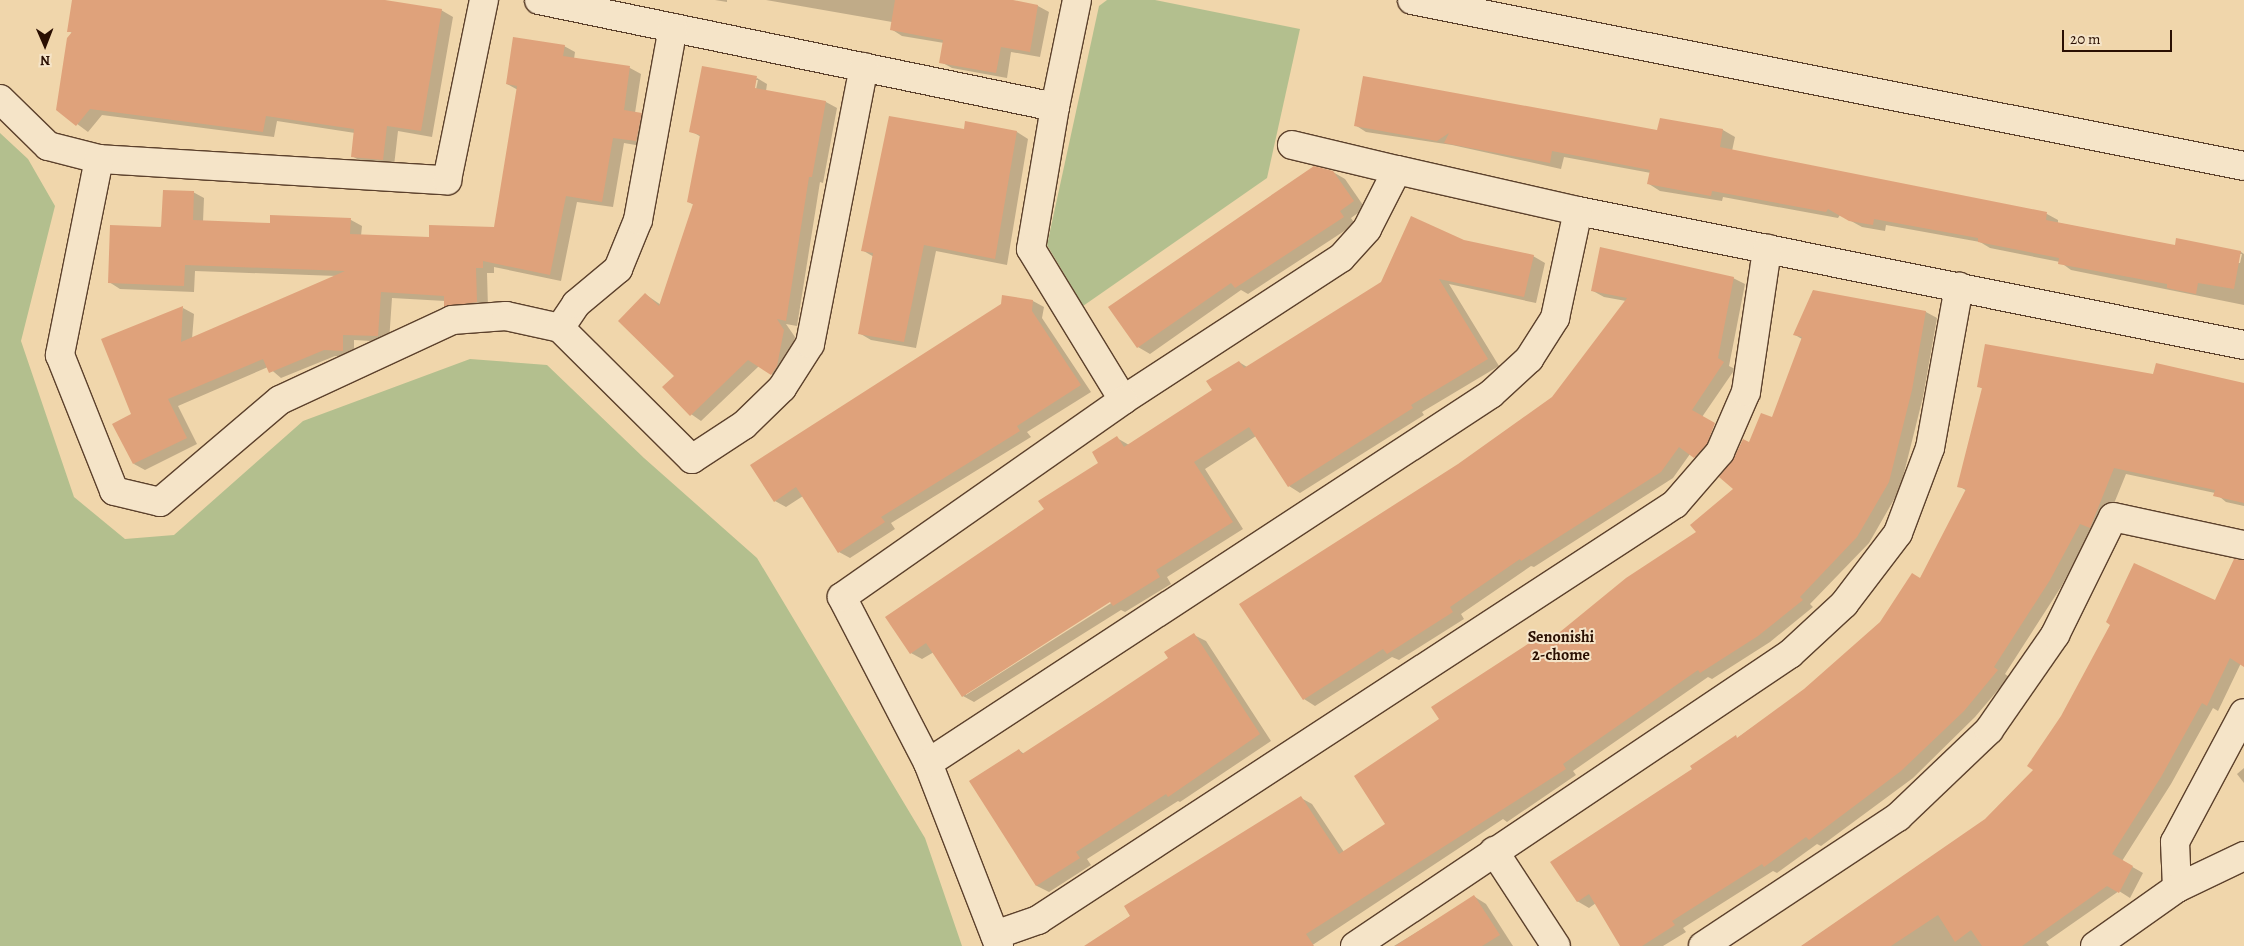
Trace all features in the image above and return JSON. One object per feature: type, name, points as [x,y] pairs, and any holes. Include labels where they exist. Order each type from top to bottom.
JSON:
[{"type":"street","points":[[0,98],[48,146],[99,159],[447,180],[484,0]]},
{"type":"street","points":[[539,0],[1055,107]]},
{"type":"street","points":[[1077,0],[1055,107],[1032,248],[1123,400]]},
{"type":"street","points":[[1412,0],[2244,166]]},
{"type":"street","points":[[560,328],[576,304],[618,269],[638,220],[673,28]]},
{"type":"street","points":[[99,159],[60,355],[114,491],[160,502],[280,400],[452,320],[506,316],[560,328],[692,459],[744,425],[782,388],[810,344],[864,67]]},
{"type":"street","points":[[1292,145],[1578,211],[2244,345]]},
{"type":"street","points":[[1397,170],[1367,229],[1341,258],[1123,400],[842,596],[928,763],[997,940],[1038,920],[1675,504],[1720,452],[1746,392],[1767,249]]},
{"type":"street","points":[[928,763],[1491,394],[1529,359],[1555,318],[1578,211]]},
{"type":"street","points":[[1355,946],[1790,654],[1844,604],[1898,533],[1930,448],[1958,287]]},
{"type":"street","points":[[1703,946],[1898,817],[1989,730],[2055,635],[2113,517],[2244,545]]},
{"type":"street","points":[[2176,888],[2175,842],[2244,713]]},
{"type":"street","points":[[1494,851],[1556,946]]},
{"type":"street","points":[[2095,946],[2176,888],[2244,856]]},
{"type":"green space","points":[[1107,0],[1155,0],[1300,29],[1267,178],[1083,306],[1047,245],[1099,6]]},
{"type":"green space","points":[[0,133],[28,159],[55,206],[21,341],[74,497],[125,539],[174,535],[303,421],[470,359],[547,365],[644,458],[757,558],[925,838],[962,946],[0,946]]},
{"type":"building","points":[[72,0],[385,0],[442,9],[421,131],[387,126],[383,160],[351,157],[354,129],[266,116],[263,132],[90,109],[76,126],[56,110],[67,38],[72,32],[67,32]]},
{"type":"building","points":[[895,0],[1013,0],[1038,5],[1030,52],[1001,47],[996,73],[939,63],[943,40],[890,30]]},
{"type":"building","points":[[513,37],[565,45],[563,56],[630,66],[624,110],[642,113],[636,141],[613,138],[602,202],[566,196],[550,275],[483,261],[483,268],[476,268],[477,302],[444,307],[444,296],[381,292],[378,336],[343,335],[343,351],[324,350],[269,373],[263,359],[168,399],[187,438],[133,464],[112,424],[131,414],[101,339],[183,306],[181,342],[345,271],[185,265],[184,286],[108,283],[110,225],[161,227],[163,190],[194,191],[193,220],[270,223],[270,215],[351,218],[350,234],[429,237],[429,225],[494,227],[517,86],[506,84]]},
{"type":"building","points":[[702,66],[757,76],[755,88],[826,101],[812,177],[809,177],[786,321],[777,319],[784,330],[777,366],[771,375],[748,360],[690,416],[662,387],[674,376],[618,321],[645,293],[659,306],[693,204],[687,202],[700,135],[689,132]]},
{"type":"building","points":[[1363,76],[1657,130],[1660,118],[1723,129],[1720,147],[2047,212],[2046,220],[2175,245],[2176,238],[2241,251],[2234,289],[2198,283],[2196,294],[2167,288],[2167,284],[2058,264],[2059,258],[1978,242],[1978,238],[1874,219],[1873,225],[1849,221],[1828,209],[1826,212],[1712,191],[1711,196],[1647,184],[1650,170],[1552,151],[1550,163],[1444,143],[1449,133],[1437,141],[1354,126]]},
{"type":"building","points":[[889,116],[964,129],[965,121],[1017,131],[995,259],[924,245],[904,342],[858,334],[873,253],[861,251]]},
{"type":"building","points":[[1314,166],[1333,171],[1354,201],[1340,211],[1344,217],[1235,288],[1231,283],[1137,348],[1108,307]]},
{"type":"building","points":[[1411,216],[1464,240],[1534,255],[1524,297],[1439,279],[1488,359],[1411,405],[1413,408],[1288,487],[1249,427],[1194,462],[1233,522],[1156,570],[1160,577],[1113,606],[1110,602],[962,697],[926,643],[910,654],[885,617],[1044,509],[1038,501],[1098,463],[1092,452],[1117,436],[1124,447],[1212,390],[1206,381],[1239,361],[1244,368],[1381,282]]},
{"type":"building","points":[[1600,247],[1734,277],[1718,358],[1724,362],[1692,410],[1715,423],[1707,444],[1694,458],[1679,447],[1661,472],[1521,561],[1520,559],[1450,607],[1453,612],[1387,654],[1383,649],[1303,700],[1239,604],[1458,464],[1552,397],[1627,298],[1591,291]]},
{"type":"building","points":[[1813,290],[1926,311],[1912,390],[1889,482],[1857,537],[1800,597],[1803,600],[1758,636],[1700,673],[1698,670],[1563,764],[1566,769],[1306,934],[1314,946],[1084,946],[1130,916],[1124,906],[1301,796],[1339,854],[1385,824],[1354,776],[1439,719],[1431,707],[1537,638],[1544,645],[1626,578],[1696,532],[1690,525],[1733,489],[1719,477],[1734,458],[1743,439],[1749,442],[1761,413],[1772,417],[1802,337],[1793,335]]},
{"type":"building","points":[[1002,295],[1033,300],[1032,311],[1081,385],[1017,426],[1020,431],[881,517],[885,522],[838,553],[796,487],[774,502],[750,465],[1001,304]]},
{"type":"building","points":[[1985,344],[2153,374],[2156,363],[2244,383],[2244,503],[2213,496],[2215,490],[2114,468],[2090,528],[2080,524],[2050,580],[1994,667],[1998,670],[1964,711],[1901,771],[1809,840],[1806,837],[1764,867],[1762,864],[1672,921],[1675,925],[1642,946],[1620,946],[1589,894],[1577,902],[1550,862],[1692,769],[1690,766],[1736,735],[1737,738],[1804,689],[1880,622],[1912,573],[1920,578],[1966,489],[1957,487],[1982,388],[1977,387]]},
{"type":"building","points":[[2234,559],[2244,560],[2244,667],[2230,658],[2207,706],[2202,703],[2161,777],[2112,854],[2133,866],[2119,893],[2107,886],[2022,946],[1982,946],[1971,930],[1955,942],[1938,915],[1891,946],[1801,946],[1985,819],[2033,770],[2027,766],[2061,716],[2110,625],[2106,622],[2134,563],[2215,600]]},
{"type":"building","points":[[1194,633],[1260,734],[1168,797],[1166,794],[1076,852],[1080,858],[1036,886],[969,781],[1019,749],[1022,754],[1099,704],[1168,658],[1164,652]]},
{"type":"building","points":[[1474,895],[1500,935],[1482,946],[1395,946]]},
{"type":"district","name":"Senonishi 2-chome","points":[[1561,646]]}]
